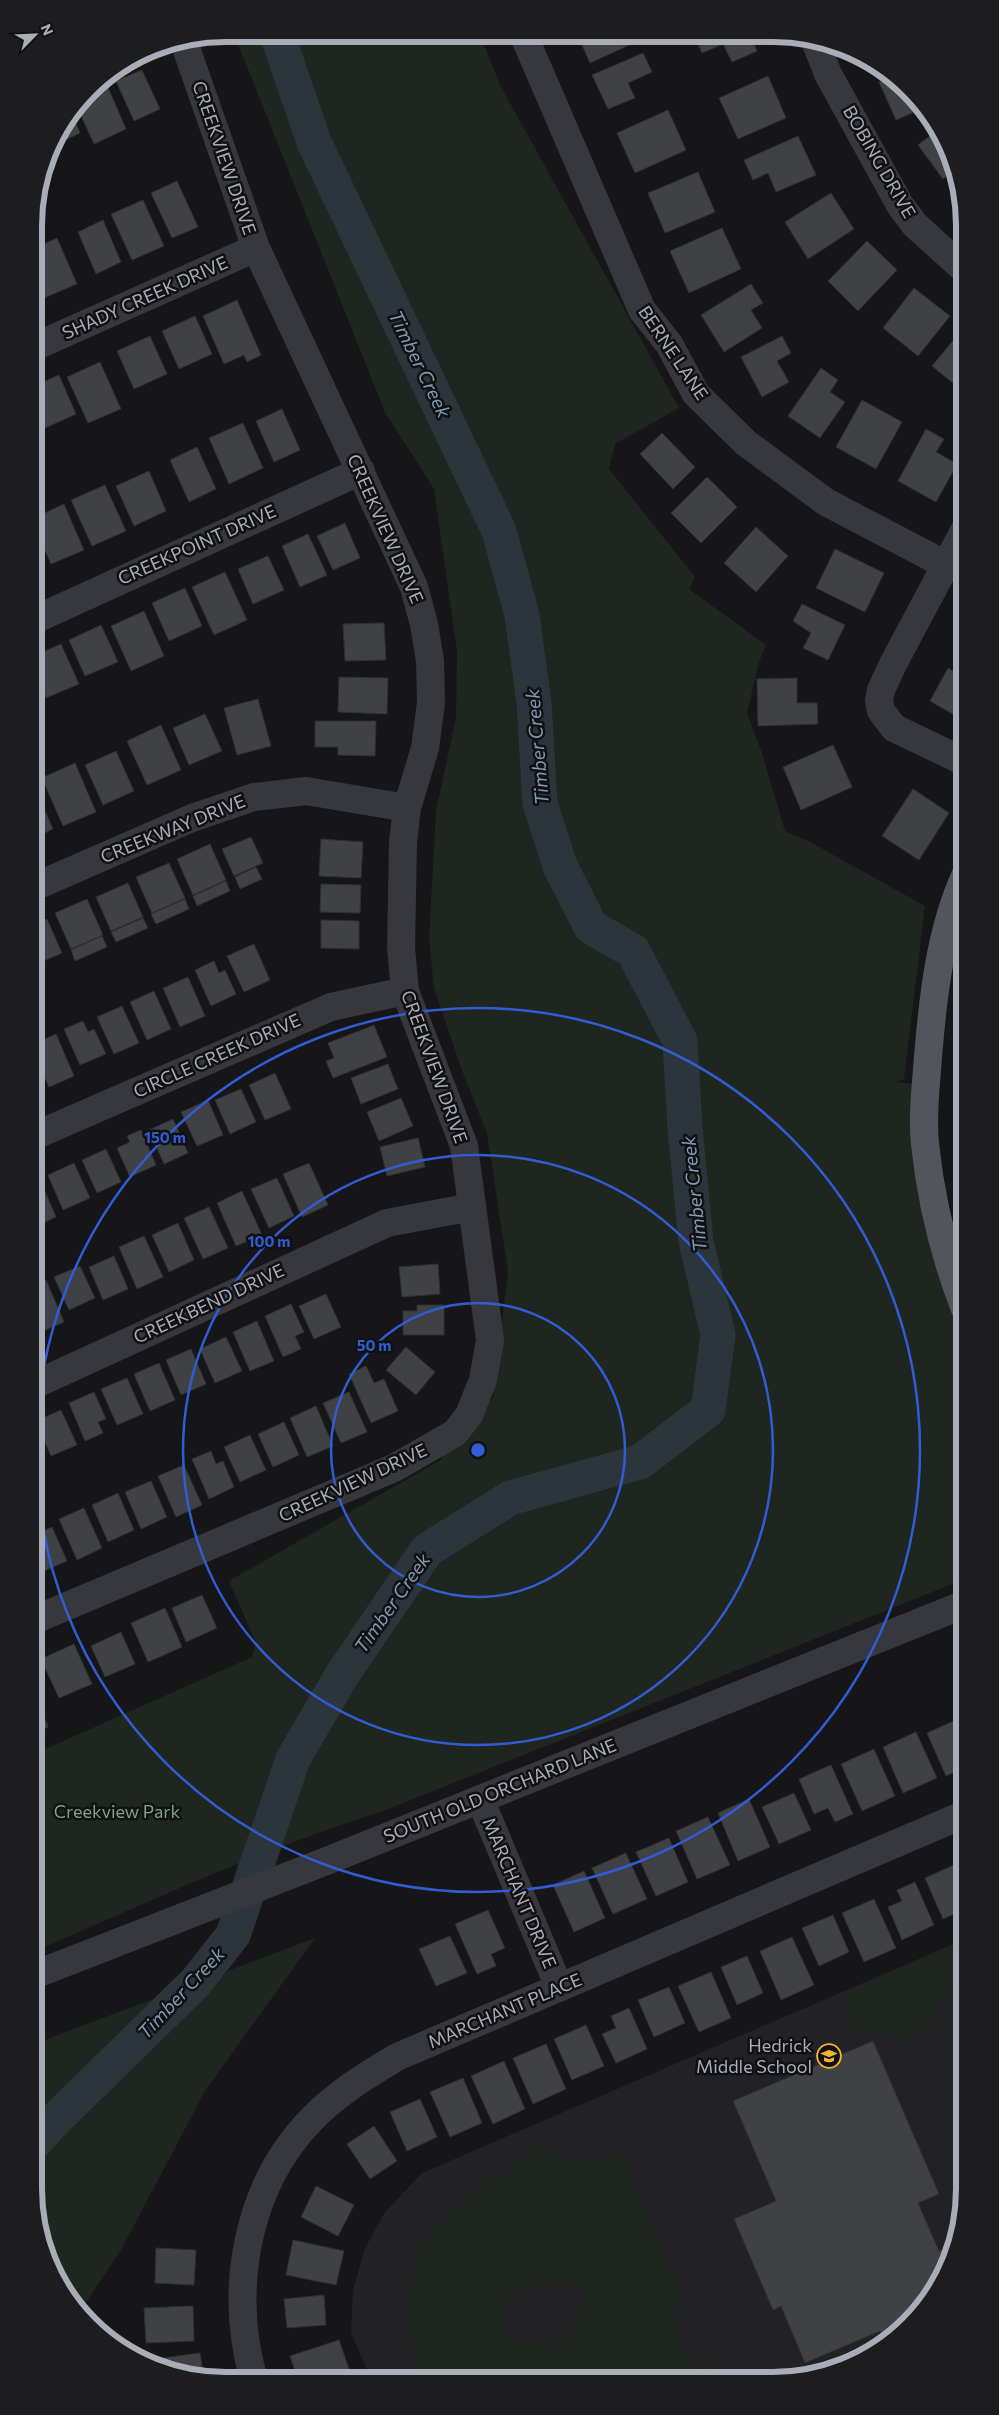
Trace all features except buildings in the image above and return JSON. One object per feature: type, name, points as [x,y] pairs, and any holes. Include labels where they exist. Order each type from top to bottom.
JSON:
[{"type":"main road","points":[[956,900],[951,914],[934,995],[925,1094],[924,1142],[938,1226],[946,1260],[956,1286]]},
{"type":"street","name":"BERNE LANE","points":[[527,42],[642,310],[669,344],[696,394],[746,443],[794,480],[826,502],[946,566]]},
{"type":"street","name":"CREEKVIEW DRIVE","points":[[42,1617],[394,1468],[455,1433],[469,1415],[484,1380],[490,1340],[464,1146],[405,991],[401,948],[403,842],[406,808],[425,748],[431,703],[430,661],[424,624],[414,587],[256,248],[186,47]]},
{"type":"street","name":"BOBING DRIVE","points":[[818,48],[828,74],[900,205],[914,225],[956,262]]},
{"type":"street","name":"SHADY CREEK DRIVE","points":[[42,343],[256,248]]},
{"type":"street","name":"CREEKPOINT DRIVE","points":[[42,616],[361,471]]},
{"type":"street","points":[[956,544],[881,690],[879,701],[881,711],[894,728],[956,758]]},
{"type":"street","name":"CREEKWAY DRIVE","points":[[42,884],[192,818],[254,797],[306,791],[406,808]]},
{"type":"street","name":"CIRCLE CREEK DRIVE","points":[[42,1133],[331,1007],[405,991]]},
{"type":"street","name":"CREEKBEND DRIVE","points":[[42,1381],[387,1223],[472,1208]]},
{"type":"street","name":"SOUTH OLD ORCHARD LANE","points":[[42,1972],[329,1860],[956,1608]]},
{"type":"street","name":"MARCHANT DRIVE","points":[[480,1799],[559,1987]]},
{"type":"street","name":"MARCHANT PLACE","points":[[252,2372],[248,2359],[242,2309],[244,2260],[256,2214],[277,2164],[311,2120],[351,2085],[397,2057],[956,1818]]},
{"type":"shaded area","name":"Hedrick Middle School","points":[[956,1943],[956,2202],[950,2237],[938,2271],[919,2301],[885,2335],[844,2359],[809,2369],[786,2372],[368,2372],[351,2333],[353,2290],[365,2248],[385,2212],[422,2173]]},
{"type":"green space","name":"Creekview Park","points":[[237,42],[483,42],[500,85],[679,408],[615,444],[609,469],[695,577],[689,589],[766,645],[759,662],[747,713],[762,753],[785,831],[810,842],[925,906],[904,1079],[895,1082],[914,1084],[935,1257],[956,1308],[956,1583],[386,1810],[252,1858],[42,1948],[42,1750],[252,1657],[256,1643],[229,1581],[439,1461],[493,1397],[508,1272],[487,1133],[461,1068],[434,988],[429,939],[436,811],[456,717],[457,651],[434,489],[385,412]]},
{"type":"green space","points":[[315,1938],[205,2091],[121,2250],[84,2305],[73,2291],[56,2260],[44,2214],[42,2190],[42,2041]]},
{"type":"green space","points":[[956,1946],[956,1988],[943,1998],[934,2011],[922,2037],[915,2041],[878,2032],[856,2037],[844,1993]]},
{"type":"green space","points":[[540,2146],[563,2156],[581,2160],[598,2159],[622,2151],[624,2160],[686,2305],[670,2313],[695,2372],[422,2372],[414,2352],[406,2299],[421,2244],[448,2214]],"holes":[[[576,2280],[587,2306],[565,2335],[567,2342],[551,2349],[548,2342],[511,2338],[500,2313],[524,2292],[544,2284]]]},
{"type":"green space","points":[[702,2348],[712,2372],[695,2372],[706,2367],[698,2349]]},
{"type":"waterway","name":"Timber Creek","points":[[42,2134],[195,1983],[233,1935],[293,1759],[342,1675],[427,1550],[510,1498],[640,1462],[708,1410],[718,1335],[696,1241],[685,1128],[680,1041],[633,951],[591,927],[560,866],[540,803],[534,703],[522,615],[499,531],[314,142],[280,42]]},
{"type":"place","name":"Hedrick Middle School","points":[[829,2056]]}]
